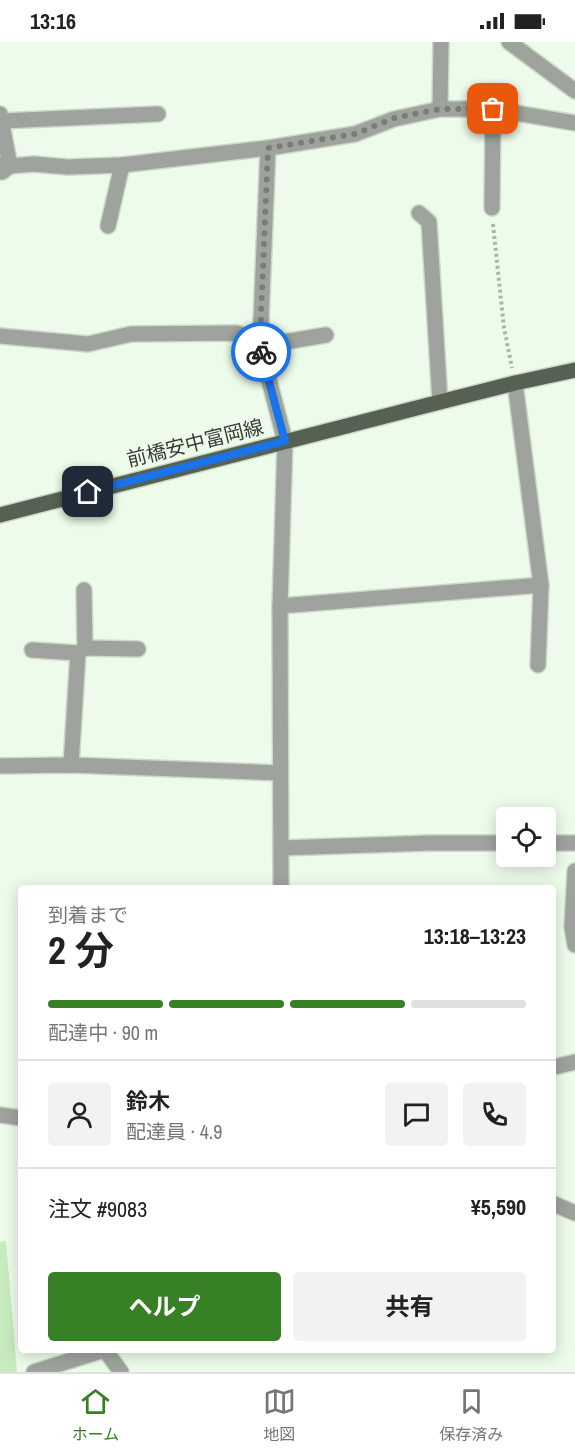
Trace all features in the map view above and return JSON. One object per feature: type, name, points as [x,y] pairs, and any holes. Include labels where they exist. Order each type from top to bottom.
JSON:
[{"type":"main road","name":"前橋安中富岡線","points":[[0,515],[515,383],[575,370]]},
{"type":"street","points":[[440,109],[441,42]]},
{"type":"street","points":[[509,42],[575,91]]},
{"type":"street","points":[[158,114],[1,117],[3,168],[34,164],[68,167],[122,165],[268,148],[355,134],[394,118],[440,109],[493,109],[575,123]]},
{"type":"street","points":[[492,208],[493,109]]},
{"type":"street","points":[[268,148],[260,343],[285,441],[280,606],[281,885]]},
{"type":"street","points":[[108,226],[122,165]]},
{"type":"street","points":[[419,213],[429,222],[440,402]]},
{"type":"street","points":[[0,336],[88,344],[131,334],[236,333],[260,343],[326,335]]},
{"type":"street","points":[[515,383],[541,585],[538,665]]},
{"type":"street","points":[[280,606],[541,585]]},
{"type":"street","points":[[71,765],[82,650],[84,590]]},
{"type":"street","points":[[32,650],[138,649]]},
{"type":"street","points":[[0,766],[71,765],[280,773]]},
{"type":"street","points":[[281,848],[496,843]]},
{"type":"street","points":[[556,843],[575,843]]},
{"type":"street","points":[[575,871],[572,927],[575,945]]},
{"type":"street","points":[[556,1067],[575,1062]]},
{"type":"street","points":[[0,1115],[18,1118]]},
{"type":"street","points":[[556,1205],[575,1213]]},
{"type":"street","points":[[34,1372],[94,1353]]},
{"type":"street","points":[[106,1353],[121,1372]]},
{"type":"path","points":[[492,208],[504,328],[515,383]]},
{"type":"green space","points":[[6,1241],[17,1372],[0,1372],[0,1242]]},
{"type":"way so far","points":[[261,352],[268,148],[355,134],[394,118],[440,109],[493,109]]},
{"type":"route","points":[[88,492],[285,441],[261,352]]}]
